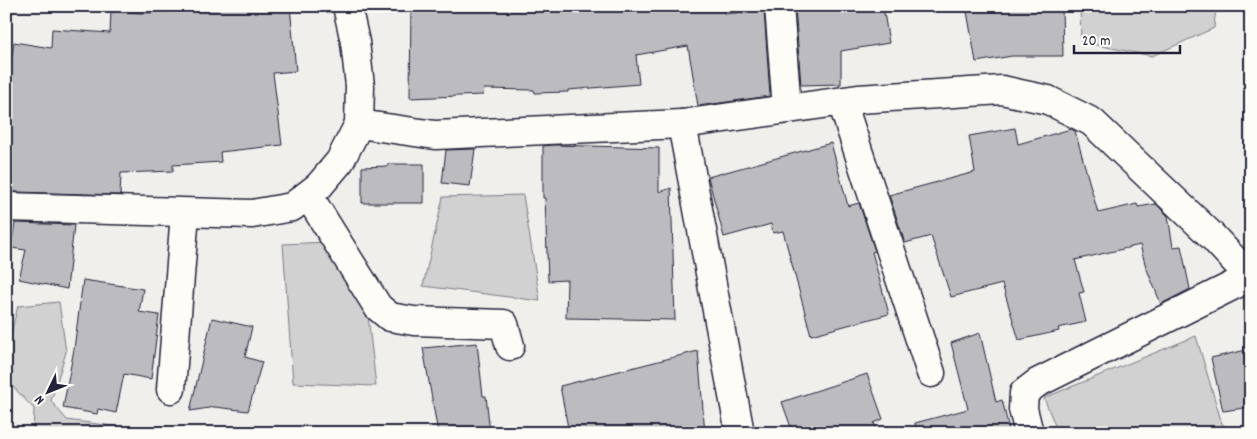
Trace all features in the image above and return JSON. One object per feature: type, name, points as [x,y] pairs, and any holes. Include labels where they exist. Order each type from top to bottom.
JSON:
[{"type":"street","points":[[6,206],[252,214],[292,207],[319,186],[340,161],[359,124],[360,86],[355,42],[347,6]]},
{"type":"street","points":[[779,6],[787,109]]},
{"type":"street","points":[[359,124],[435,135],[682,124],[858,99],[1002,90],[1048,100],[1092,122],[1212,236],[1251,277],[1037,383],[1024,393],[1023,409],[1029,433]]},
{"type":"street","points":[[842,102],[931,373]]},
{"type":"street","points":[[682,124],[740,433]]},
{"type":"street","points":[[308,195],[378,307],[390,317],[414,322],[504,324],[510,346]]},
{"type":"street","points":[[171,389],[185,213]]},
{"type":"shaded area","points":[[1080,6],[1216,6],[1214,28],[1152,56],[1081,42]]},
{"type":"shaded area","points":[[523,195],[540,301],[423,286],[443,197]]},
{"type":"shaded area","points":[[328,242],[367,307],[376,386],[293,383],[283,244]]},
{"type":"shaded area","points":[[59,302],[66,352],[51,401],[67,420],[121,427],[119,433],[33,433],[34,409],[6,379],[6,352],[18,306]]},
{"type":"shaded area","points":[[1196,336],[1222,424],[1238,433],[1058,433],[1044,398]]},
{"type":"building","points":[[217,6],[290,6],[296,71],[273,73],[282,145],[220,152],[221,162],[173,165],[173,171],[121,173],[120,195],[16,192],[6,190],[6,94],[14,42],[51,48],[52,29],[110,33],[111,11],[140,13],[217,10]]},
{"type":"building","points":[[411,6],[723,6],[725,14],[764,10],[770,96],[698,106],[688,46],[636,55],[639,84],[568,90],[568,92],[535,93],[534,90],[484,89],[483,95],[410,98]]},
{"type":"building","points":[[883,6],[889,43],[841,51],[841,84],[801,85],[795,7]]},
{"type":"building","points":[[966,6],[1062,6],[1063,56],[1012,56],[976,62]]},
{"type":"building","points":[[1015,128],[1018,144],[1071,129],[1075,131],[1098,213],[1137,204],[1138,207],[1156,204],[1168,216],[1173,247],[1181,246],[1190,289],[1161,304],[1146,267],[1140,245],[1075,260],[1084,292],[1079,293],[1086,322],[1058,328],[1059,331],[1019,340],[1002,284],[951,297],[931,236],[905,243],[889,195],[975,172],[969,136]]},
{"type":"building","points":[[831,143],[848,206],[859,203],[875,251],[872,252],[889,314],[811,335],[783,231],[773,233],[771,224],[724,237],[708,177]]},
{"type":"building","points":[[543,146],[659,148],[659,192],[671,188],[675,320],[566,318],[567,280],[548,281],[545,198],[543,198]]},
{"type":"building","points":[[475,149],[470,186],[442,183],[446,150]]},
{"type":"building","points":[[388,164],[424,164],[424,203],[362,203],[362,167],[388,166]]},
{"type":"building","points":[[15,223],[74,225],[67,289],[19,279],[26,250],[11,248]]},
{"type":"building","points":[[83,280],[143,289],[139,312],[159,315],[151,379],[124,374],[116,413],[98,409],[97,414],[63,408],[74,349]]},
{"type":"building","points":[[212,318],[252,327],[245,357],[262,362],[248,411],[215,407],[190,411]]},
{"type":"building","points":[[980,333],[996,402],[1002,400],[1010,433],[916,433],[915,423],[968,409],[951,343]]},
{"type":"building","points":[[477,343],[483,396],[486,396],[490,433],[438,433],[423,348]]},
{"type":"building","points":[[1251,349],[1251,407],[1223,411],[1211,358]]},
{"type":"building","points":[[698,351],[705,433],[569,433],[560,386]]},
{"type":"building","points":[[867,374],[883,419],[874,423],[878,433],[793,433],[782,402]]}]
